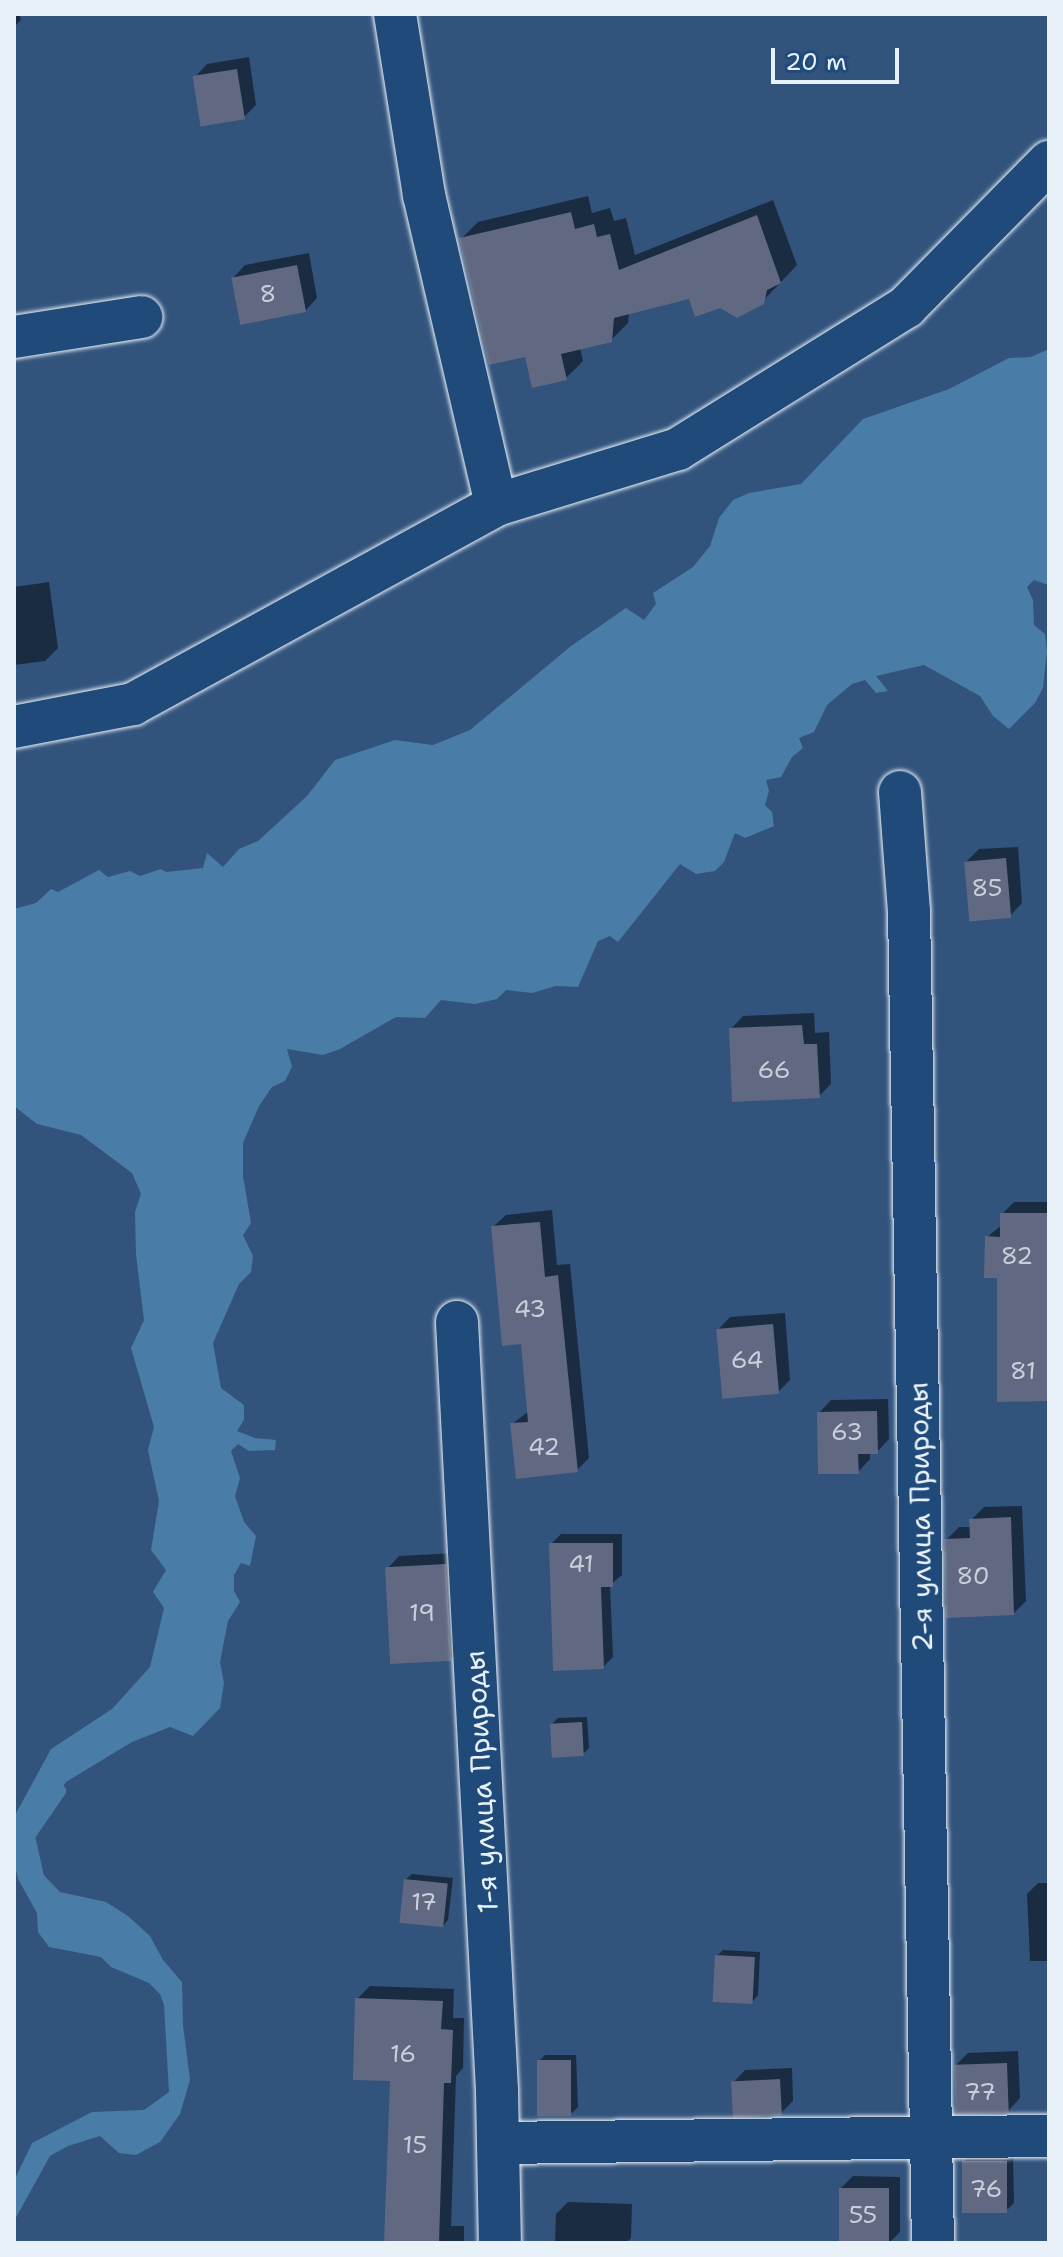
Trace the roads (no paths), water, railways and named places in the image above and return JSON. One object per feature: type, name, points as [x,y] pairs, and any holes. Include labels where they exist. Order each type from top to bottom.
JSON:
[{"type":"lane","points":[[395,14],[424,195],[496,505]]},
{"type":"lane","points":[[14,727],[133,704],[496,505],[678,449],[906,307],[1049,162]]},
{"type":"lane","points":[[14,337],[141,317]]},
{"type":"lane","name":"2-я улица Природы","points":[[900,792],[910,927],[933,2243]]},
{"type":"lane","name":"1-я улица Природы","points":[[457,1322],[498,2143],[500,2243]]},
{"type":"lane","points":[[498,2143],[1049,2136]]},
{"type":"water","points":[[1049,349],[1049,581],[1048,585],[1034,580],[1027,587],[1033,600],[1034,625],[1045,634],[1047,651],[1043,688],[1035,703],[1009,729],[993,716],[980,696],[924,665],[876,676],[888,691],[876,693],[865,680],[852,684],[827,705],[814,732],[799,738],[803,748],[792,757],[781,777],[766,780],[769,791],[765,805],[772,812],[774,826],[745,838],[735,833],[724,862],[715,871],[696,874],[680,864],[618,942],[610,936],[598,941],[578,987],[556,986],[532,993],[506,990],[497,999],[475,1004],[441,1000],[425,1018],[396,1017],[340,1049],[323,1055],[287,1049],[292,1067],[285,1081],[272,1087],[259,1106],[243,1143],[243,1176],[251,1223],[243,1235],[253,1256],[251,1272],[239,1284],[213,1343],[221,1388],[244,1405],[244,1420],[237,1431],[255,1438],[276,1440],[275,1450],[249,1451],[238,1444],[231,1451],[240,1478],[235,1496],[244,1522],[256,1536],[250,1566],[241,1563],[234,1575],[234,1591],[240,1602],[228,1621],[220,1662],[224,1683],[220,1708],[193,1736],[170,1727],[132,1742],[66,1782],[29,1836],[36,1867],[60,1892],[106,1902],[128,1916],[150,1936],[163,1960],[182,1982],[183,2025],[190,2080],[180,2114],[160,2142],[136,2155],[119,2153],[100,2136],[68,2146],[50,2156],[14,2221],[14,2181],[32,2143],[92,2112],[144,2110],[169,2092],[164,2005],[160,1994],[149,1983],[111,1967],[101,1957],[49,1947],[38,1932],[37,1913],[18,1879],[14,1862],[14,1817],[51,1749],[112,1709],[150,1667],[164,1608],[153,1592],[166,1570],[151,1550],[159,1501],[148,1450],[154,1427],[131,1348],[144,1320],[136,1255],[135,1212],[141,1194],[132,1173],[81,1135],[37,1124],[14,1106],[14,909],[36,903],[51,889],[58,892],[99,870],[108,877],[130,871],[140,876],[161,869],[166,872],[203,868],[207,853],[223,867],[239,849],[258,841],[307,796],[335,760],[395,740],[433,745],[470,730],[571,646],[626,608],[644,620],[656,604],[653,593],[693,567],[710,546],[719,518],[733,500],[749,493],[801,484],[863,419],[949,389],[1009,358],[1031,357]]},
{"type":"waterway","points":[[39,1881],[29,1836],[60,1791]]}]
